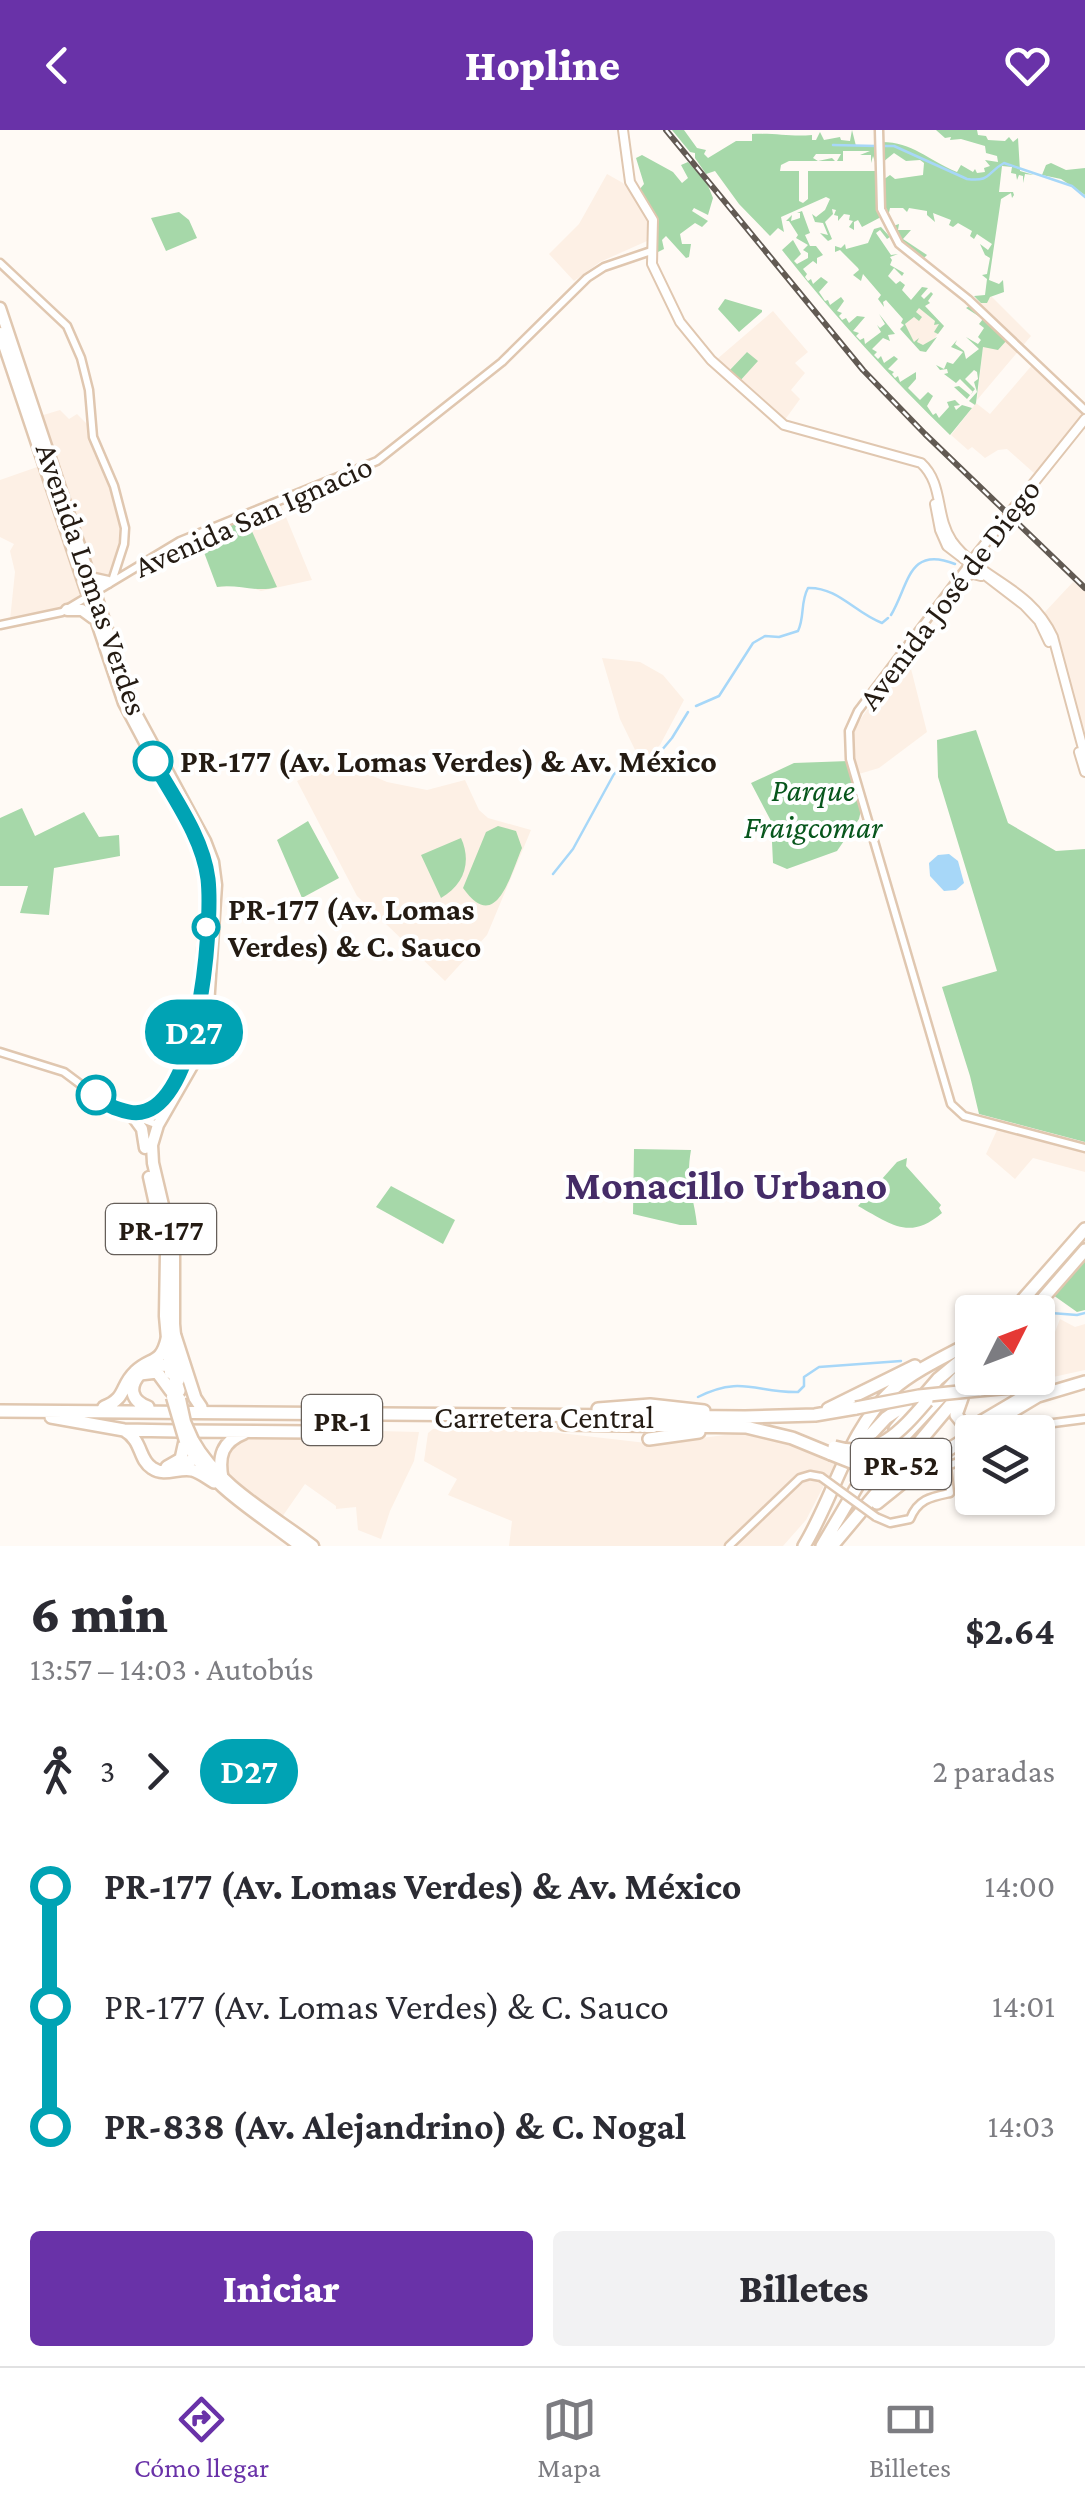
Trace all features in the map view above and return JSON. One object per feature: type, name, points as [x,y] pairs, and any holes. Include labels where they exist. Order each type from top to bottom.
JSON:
[{"type":"highway","points":[[1027,1295],[1085,1230]]},
{"type":"highway","points":[[1038,1295],[1085,1240]]},
{"type":"highway","points":[[1046,1295],[1085,1250]]},
{"type":"highway","points":[[104,1407],[121,1397],[131,1376],[140,1368],[162,1356],[171,1338]]},
{"type":"highway","points":[[171,1338],[202,1407]]},
{"type":"highway","points":[[799,1415],[836,1406],[955,1358]]},
{"type":"highway","name":"PR-52","points":[[804,1546],[864,1424],[878,1404],[908,1378],[955,1358]]},
{"type":"highway","points":[[140,1368],[168,1364],[174,1368],[176,1394]]},
{"type":"highway","points":[[822,1546],[878,1450],[938,1379],[955,1365]]},
{"type":"highway","points":[[830,1451],[863,1450],[886,1442],[902,1430],[923,1398],[955,1367]]},
{"type":"highway","points":[[830,1451],[867,1457],[895,1446],[955,1371]]},
{"type":"highway","points":[[148,1407],[133,1394],[133,1384],[140,1374],[157,1372],[176,1394]]},
{"type":"highway","name":"Carretera Central","points":[[1055,1383],[1085,1380]]},
{"type":"highway","name":"Carretera Central","points":[[1006,1415],[1038,1396],[1085,1380]]},
{"type":"highway","name":"Carretera Central","points":[[738,1422],[923,1398],[955,1388]]},
{"type":"highway","name":"PR-52","points":[[832,1546],[958,1395]]},
{"type":"highway","points":[[966,1395],[956,1409],[958,1419],[969,1427],[1026,1395]]},
{"type":"highway","points":[[837,1480],[877,1425],[923,1398]]},
{"type":"highway","points":[[505,1417],[650,1405],[738,1422]]},
{"type":"highway","points":[[242,1414],[228,1408],[48,1406],[42,1414],[124,1430],[312,1432],[364,1420]]},
{"type":"highway","name":"Carretera Central","points":[[0,1413],[638,1421]]},
{"type":"highway","name":"Carretera Central","points":[[42,1414],[505,1417],[772,1424],[874,1470],[914,1468],[955,1446]]},
{"type":"highway","points":[[648,1438],[738,1422]]},
{"type":"highway","points":[[124,1430],[138,1441],[150,1466],[160,1472],[195,1471],[218,1480],[224,1448],[234,1437],[248,1432]]},
{"type":"highway","points":[[164,1430],[154,1436],[148,1447],[150,1459],[158,1466],[178,1462],[189,1440]]},
{"type":"highway","points":[[174,1472],[198,1456]]},
{"type":"highway","points":[[842,1534],[928,1462]]},
{"type":"main road","points":[[623,130],[630,182],[653,220],[652,264],[683,327],[718,368],[784,425],[920,463],[934,478],[948,533],[956,546],[992,581],[1028,608],[1048,638],[1085,772]]},
{"type":"main road","name":"Avenida Lomas Verdes","points":[[0,308],[90,578],[95,620],[124,704],[202,855],[208,888],[207,1021],[193,1064],[154,1123],[152,1154],[174,1252],[168,1364]]},
{"type":"main road","name":"Avenida Lomas Verdes","points":[[0,332],[134,710],[206,841],[213,862],[216,886],[198,1017],[188,1053],[146,1148],[166,1254],[176,1394],[189,1440],[198,1456],[218,1480],[300,1546]]},
{"type":"main road","name":"Avenida José de Diego","points":[[971,562],[1085,419]]},
{"type":"main road","points":[[909,460],[928,478],[944,540],[1040,614],[1053,637],[1085,756]]},
{"type":"main road","points":[[956,546],[969,549],[984,544]]},
{"type":"main road","points":[[957,579],[976,574],[992,581]]},
{"type":"main road","points":[[90,578],[110,580]]},
{"type":"main road","points":[[67,610],[82,610],[95,620]]},
{"type":"main road","points":[[194,955],[209,936],[225,941]]},
{"type":"main road","points":[[146,1148],[135,1116],[165,1100]]},
{"type":"main road","name":"Avenida Lomas Verdes","points":[[218,1480],[313,1546]]},
{"type":"street","points":[[878,130],[881,209],[899,244],[968,299],[1085,410]]},
{"type":"street","name":"Avenida San Ignacio","points":[[0,625],[67,610],[110,580],[180,541],[384,457],[502,362],[587,278],[604,267],[651,251]]},
{"type":"street","points":[[1,264],[67,326],[81,358],[89,390],[93,437],[114,486],[125,528],[124,544],[110,580]]},
{"type":"street","name":"Avenida José de Diego","points":[[971,562],[852,723],[850,760],[951,1104],[964,1116],[1085,1148]]},
{"type":"street","points":[[0,1052],[64,1072],[104,1102],[154,1123]]},
{"type":"street","points":[[1055,1423],[1085,1419]]},
{"type":"street","points":[[730,1546],[800,1478],[810,1474],[822,1477],[890,1523],[910,1519],[914,1508],[924,1499],[950,1493],[945,1470],[955,1463]]},
{"type":"shaded area","points":[[607,174],[623,183],[647,215],[647,241],[600,262],[574,281],[549,254],[579,224]]},
{"type":"shaded area","points":[[988,293],[1031,336],[977,400],[986,320],[971,306],[977,299],[986,301]]},
{"type":"shaded area","points":[[919,305],[944,326],[924,352],[902,329]]},
{"type":"shaded area","points":[[773,311],[808,352],[795,363],[805,373],[791,390],[800,399],[784,421],[739,382],[757,361],[747,352],[728,372],[716,360]]},
{"type":"shaded area","points":[[1033,364],[1085,414],[1034,473],[1007,449],[985,458],[951,435],[976,403],[990,414]]},
{"type":"shaded area","points":[[60,410],[69,419],[77,414],[87,424],[123,529],[121,551],[110,575],[102,579],[93,576],[40,416]]},
{"type":"shaded area","points":[[40,466],[82,592],[70,603],[52,610],[10,620],[15,572],[10,551],[14,544],[0,537],[0,480]]},
{"type":"shaded area","points":[[281,505],[312,580],[261,591],[245,585],[217,587],[200,537]]},
{"type":"shaded area","points":[[1073,582],[1085,590],[1085,742],[1058,641],[1044,613]]},
{"type":"shaded area","points":[[907,653],[927,732],[879,768],[859,774],[853,753],[853,730]]},
{"type":"shaded area","points":[[602,658],[640,662],[663,675],[684,700],[660,745],[650,754],[638,756],[620,719]]},
{"type":"shaded area","points":[[318,771],[361,771],[387,782],[427,790],[465,780],[479,810],[488,818],[531,830],[487,935],[445,981],[357,896],[297,781]]},
{"type":"shaded area","points":[[997,1130],[1085,1153],[1085,1172],[1033,1158],[1015,1179],[986,1154]]},
{"type":"shaded area","points":[[1060,1319],[1075,1327],[1085,1324],[1085,1370],[1055,1377],[1055,1332]]},
{"type":"shaded area","points":[[433,1429],[534,1430],[655,1444],[748,1432],[766,1434],[837,1460],[806,1520],[783,1546],[509,1546],[512,1521],[448,1495],[457,1479],[424,1461],[428,1433]]},
{"type":"shaded area","points":[[337,1430],[419,1432],[414,1461],[381,1539],[358,1530],[356,1507],[336,1509],[305,1484],[282,1517],[226,1473],[226,1455],[242,1439]]},
{"type":"green space","points":[[672,130],[684,130],[697,148],[706,150],[708,158],[736,141],[752,141],[752,134],[812,135],[812,140],[816,140],[820,132],[824,140],[840,137],[850,141],[852,130],[856,146],[875,146],[875,162],[873,156],[871,163],[871,155],[860,155],[870,151],[843,151],[843,161],[837,161],[841,154],[816,154],[813,158],[818,161],[789,161],[781,165],[780,171],[799,171],[799,201],[803,203],[808,199],[808,171],[876,171],[881,217],[862,227],[858,220],[854,230],[849,227],[853,221],[849,220],[850,215],[844,214],[838,221],[836,210],[832,209],[833,214],[825,222],[832,239],[828,241],[820,233],[828,235],[823,223],[815,222],[812,214],[816,217],[825,210],[830,199],[826,197],[781,217],[784,232],[778,228],[770,236],[715,171],[706,174],[695,153]]},
{"type":"green space","points":[[936,130],[977,130],[978,135],[988,140],[1005,141],[1009,137],[1013,142],[1018,138],[1020,171],[1034,175],[1025,174],[1023,183],[1023,176],[1019,175],[1017,180],[1016,174],[1011,173],[1012,167],[1002,166],[999,192],[1014,195],[1001,199],[989,280],[999,284],[1003,280],[1004,292],[990,297],[987,303],[974,296],[985,295],[987,279],[982,275],[987,274],[990,258],[980,244],[988,250],[992,244],[977,234],[974,239],[970,236],[972,231],[958,223],[953,227],[949,225],[951,220],[933,213],[935,222],[927,211],[890,208],[888,216],[883,180],[890,175],[895,179],[923,175],[924,163],[906,161],[894,153],[883,162],[882,142],[911,148],[957,172],[961,165],[977,173],[990,166],[985,160],[998,162],[997,156],[986,153],[985,146],[950,140],[951,137],[945,138]]},
{"type":"green space","points":[[642,155],[673,172],[682,183],[688,178],[681,165],[688,162],[707,183],[713,198],[708,215],[694,208],[692,211],[708,221],[702,227],[695,223],[680,234],[682,244],[691,244],[689,257],[666,236],[662,240],[664,249],[656,253],[658,224],[639,190],[644,184],[636,158]]},
{"type":"green space","points":[[1051,163],[1066,170],[1085,168],[1085,195],[1061,179],[1042,175]]},
{"type":"green space","points":[[802,211],[810,246],[816,246],[823,255],[817,258],[817,264],[813,261],[803,269],[805,277],[813,284],[821,277],[828,282],[819,292],[830,305],[841,297],[844,301],[837,311],[842,313],[842,320],[846,318],[849,323],[857,316],[865,317],[853,331],[859,333],[856,336],[860,340],[864,338],[865,344],[881,332],[877,325],[880,328],[885,324],[879,314],[895,334],[888,335],[890,341],[883,338],[872,349],[877,352],[874,355],[878,359],[881,356],[884,363],[894,356],[898,359],[888,369],[900,382],[916,372],[916,379],[908,388],[920,400],[928,392],[933,396],[927,406],[933,415],[936,413],[939,418],[949,407],[947,402],[955,400],[960,405],[954,406],[956,410],[962,405],[972,408],[950,435],[863,346],[822,299],[782,250],[793,240],[801,254],[794,261],[797,264],[808,258],[803,250],[808,245],[796,238],[798,235],[786,221],[792,215],[791,221],[800,218],[797,213]]},
{"type":"green space","points":[[179,212],[189,220],[197,238],[166,251],[151,218]]},
{"type":"green space","points":[[899,224],[898,230],[911,230],[903,239],[927,255],[923,259],[897,234],[893,226]]},
{"type":"green space","points":[[881,227],[890,237],[887,239],[880,230],[876,233],[891,255],[898,254],[890,257],[890,265],[904,273],[902,276],[894,268],[888,276],[896,284],[900,281],[905,285],[902,290],[911,300],[922,287],[928,288],[921,296],[924,299],[933,294],[925,306],[944,326],[938,334],[934,332],[939,324],[934,325],[935,321],[919,308],[919,321],[914,317],[905,324],[914,342],[919,338],[917,342],[923,345],[937,337],[926,352],[920,351],[900,329],[903,319],[886,300],[884,307],[878,299],[881,295],[863,274],[861,281],[853,275],[858,268],[840,250],[835,252],[835,246],[841,248],[845,244],[846,249],[868,243],[874,229]]},
{"type":"green space","points":[[725,299],[762,312],[739,332],[718,309]]},
{"type":"green space","points":[[971,305],[1007,340],[998,350],[983,347],[976,403],[975,405],[969,401],[977,392],[977,372],[974,370],[965,379],[975,389],[973,392],[960,379],[956,383],[944,374],[947,369],[940,370],[936,365],[944,369],[947,362],[953,364],[963,352],[951,347],[957,340],[955,344],[964,351],[966,359],[979,349],[966,337],[978,344],[984,328],[979,324],[983,319],[966,308]]},
{"type":"green space","points":[[747,352],[758,361],[739,382],[728,372]]},
{"type":"green space","points":[[959,386],[971,394],[967,399],[954,387]]},
{"type":"green space","points":[[246,518],[277,587],[217,587],[199,539]]},
{"type":"green space","points":[[976,730],[1008,823],[1056,851],[1085,849],[1085,1142],[979,1114],[942,987],[997,971],[938,777],[937,740]]},
{"type":"green space","name":"Parque Fraigcomar","points":[[849,761],[862,806],[859,819],[837,851],[787,869],[773,863],[771,821],[751,783],[794,763]]},
{"type":"green space","points":[[22,808],[35,836],[84,812],[99,837],[119,835],[120,856],[54,868],[49,915],[20,913],[28,886],[0,886],[0,818]]},
{"type":"green space","points":[[308,821],[339,878],[302,898],[277,840]]},
{"type":"green space","points":[[498,826],[516,831],[522,848],[500,896],[484,906],[463,888],[486,832]]},
{"type":"green space","points":[[461,838],[466,856],[464,872],[455,887],[441,898],[421,855]]},
{"type":"green space","points":[[634,1149],[691,1150],[689,1181],[697,1225],[633,1214]]},
{"type":"green space","points":[[907,1158],[906,1166],[941,1205],[942,1213],[910,1228],[890,1224],[858,1206],[897,1162]]},
{"type":"green space","points":[[391,1186],[455,1220],[443,1244],[376,1207]]},
{"type":"green space","points":[[1085,1257],[1085,1310],[1077,1312],[1053,1295]]},
{"type":"water","points":[[949,854],[958,861],[964,883],[956,890],[944,891],[930,876],[929,863],[938,855]]},
{"type":"waterway","points":[[833,145],[876,146]]},
{"type":"waterway","points":[[883,146],[894,146],[967,179],[985,178],[1004,163],[1072,186],[1085,197]]},
{"type":"waterway","points":[[891,615],[919,564],[928,560],[955,564]]},
{"type":"waterway","points":[[696,706],[719,696],[753,643],[765,636],[779,637],[798,631],[808,588],[837,596],[882,623],[888,618]]},
{"type":"waterway","points":[[553,874],[573,849],[614,774],[623,767],[651,763],[688,712]]},
{"type":"waterway","points":[[1055,1313],[1085,1313]]},
{"type":"waterway","points":[[698,1397],[738,1386],[798,1392],[804,1386],[804,1377],[819,1367],[901,1361]]},
{"type":"railway","points":[[666,130],[863,370],[1085,588]]},
{"type":"bus line","name":"D27","points":[[96,1095],[112,1108],[135,1114],[155,1108],[165,1100],[188,1053],[198,1017],[208,877],[196,840],[153,761]]},
{"type":"place","name":"PR-177 (Av. Lomas Verdes) & Av. México","points":[[153,761]]},
{"type":"place","name":"PR-177 (Av. Lomas Verdes) & C. Sauco","points":[[206,927]]},
{"type":"district","name":"Monacillo Urbano","points":[[726,1184]]}]
